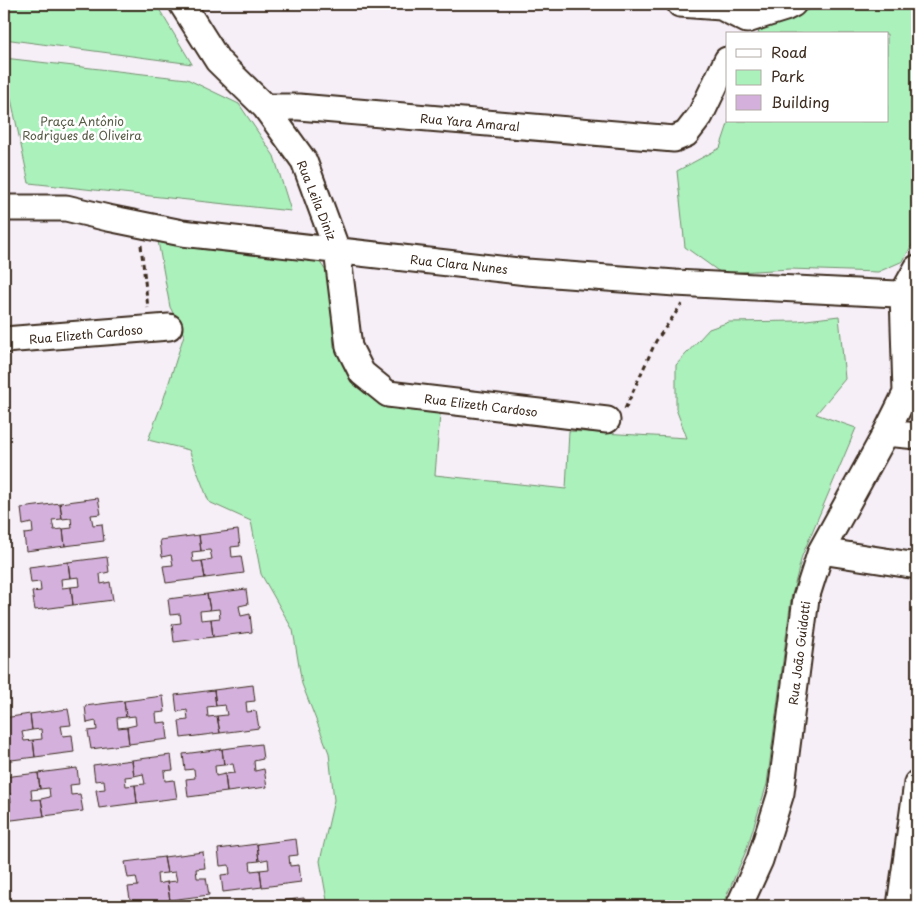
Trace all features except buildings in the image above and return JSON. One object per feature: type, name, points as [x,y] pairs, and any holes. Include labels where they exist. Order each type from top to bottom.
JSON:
[{"type":"street","name":"Rua Leila Diniz","points":[[182,4],[218,61],[265,107],[304,161],[338,250],[348,347],[362,374]]},
{"type":"street","points":[[680,4],[721,7],[743,27],[793,4]]},
{"type":"street","name":"Rua Yara Amaral","points":[[265,107],[299,107],[674,139],[686,134],[700,116],[726,62]]},
{"type":"street","name":"Rua Clara Nunes","points":[[4,208],[66,208],[182,233],[527,272],[700,284],[910,294]]},
{"type":"street","points":[[910,294],[917,268]]},
{"type":"street","name":"Rua João Guidotti","points":[[739,906],[760,860],[781,793],[806,598],[821,551],[906,393],[910,294]]},
{"type":"street","name":"Rua Elizeth Cardoso","points":[[4,340],[160,328]]},
{"type":"street","name":"Rua Elizeth Cardoso","points":[[362,374],[388,394],[607,420]]},
{"type":"street","points":[[886,433],[917,436]]},
{"type":"street","points":[[821,551],[917,566]]},
{"type":"street","points":[[900,906],[917,783]]},
{"type":"path","points":[[139,224],[160,328]]},
{"type":"path","points":[[607,420],[626,409],[656,341],[677,310],[700,284]]},
{"type":"green space","points":[[4,4],[156,4],[192,64],[4,39]]},
{"type":"green space","points":[[822,4],[917,4],[917,236],[903,261],[878,272],[790,269],[721,273],[685,247],[677,171],[720,148],[729,122],[888,122],[888,32],[759,31]]},
{"type":"green space","name":"Praça Antônio Rodrigues de Oliveira","points":[[4,58],[187,79],[239,104],[274,156],[291,211],[29,183],[4,66]]},
{"type":"green space","points":[[158,241],[317,258],[328,274],[334,347],[352,383],[387,402],[440,414],[435,475],[566,489],[569,431],[687,438],[676,409],[676,365],[709,329],[729,322],[798,321],[839,316],[845,379],[816,414],[856,428],[802,556],[791,599],[767,784],[746,851],[722,906],[328,906],[320,861],[334,800],[329,753],[302,684],[293,630],[261,574],[251,521],[209,502],[189,450],[148,440],[164,398],[184,335],[170,307]]}]
